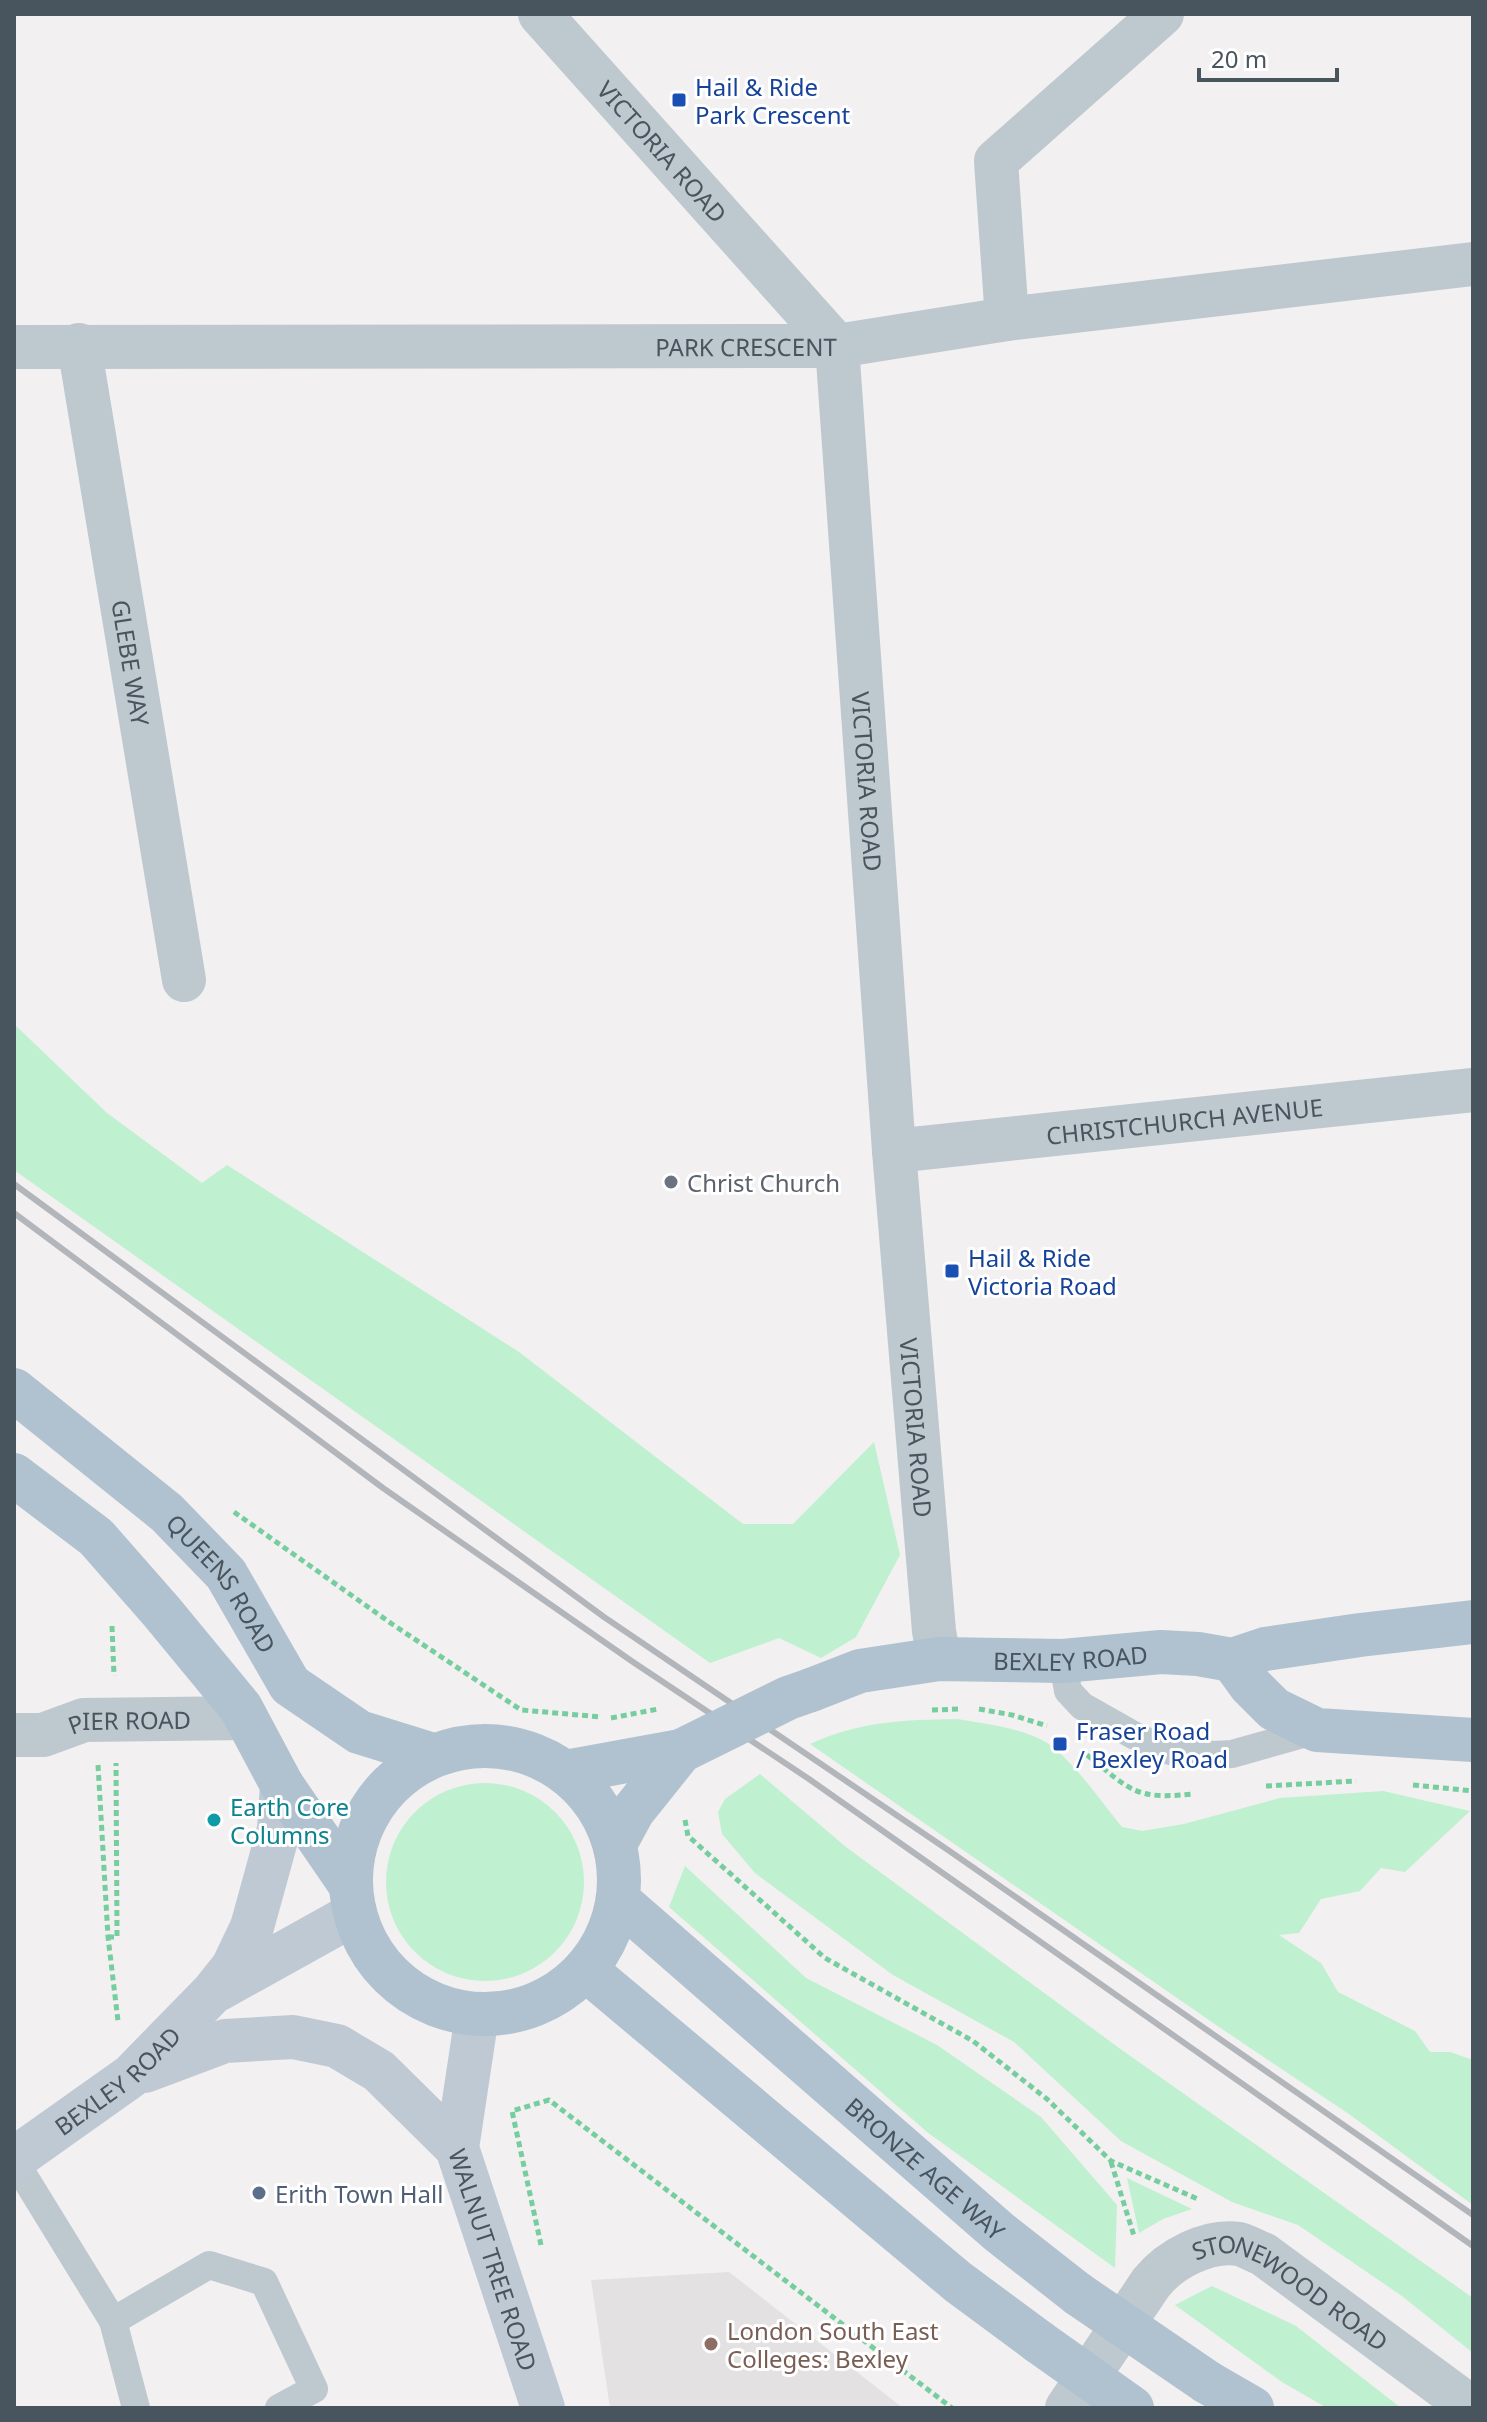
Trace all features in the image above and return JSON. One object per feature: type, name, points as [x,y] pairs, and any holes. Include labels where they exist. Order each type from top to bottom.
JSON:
[{"type":"main road","name":"QUEENS ROAD","points":[[14,1390],[159,1506],[226,1574],[290,1685],[359,1732],[433,1755]]},
{"type":"main road","points":[[14,1475],[96,1537],[142,1588],[246,1718],[282,1785],[351,1899],[379,1964],[423,2000],[477,2015],[518,2011],[555,1996],[586,1970],[607,1937],[618,1900],[620,1872],[615,1844],[596,1804],[566,1772],[524,1751],[479,1746],[433,1755],[392,1781],[364,1820],[354,1847],[351,1899]]},
{"type":"main road","name":"BEXLEY ROAD","points":[[566,1772],[681,1751],[788,1698],[860,1671],[939,1659],[1063,1661],[1161,1652],[1232,1660],[1265,1649],[1473,1622]]},
{"type":"main road","points":[[1232,1660],[1250,1685],[1274,1709],[1317,1730],[1473,1740]]},
{"type":"main road","name":"BEXLEY ROAD","points":[[615,1844],[633,1811],[681,1751]]},
{"type":"main road","name":"BRONZE AGE WAY","points":[[618,1900],[999,2232],[1078,2294],[1207,2382],[1252,2408]]},
{"type":"main road","points":[[586,1970],[958,2282],[1132,2408]]},
{"type":"street","name":"VICTORIA ROAD","points":[[540,14],[837,346],[894,1151],[932,1615],[939,1659]]},
{"type":"street","points":[[1007,319],[996,161],[1162,14]]},
{"type":"street","name":"PARK CRESCENT","points":[[14,347],[837,346],[1007,319],[1473,264]]},
{"type":"street","name":"GLEBE WAY","points":[[79,345],[184,980]]},
{"type":"street","name":"CHRISTCHURCH AVENUE","points":[[894,1151],[1473,1090]]},
{"type":"street","name":"PIER ROAD","points":[[29,1735],[84,1720],[116,1737],[246,1718]]},
{"type":"street","name":"BEXLEY ROAD","points":[[14,2160],[131,2076],[213,1992],[233,1967],[252,1927],[279,1829],[282,1785]]},
{"type":"street","name":"BEXLEY ROAD","points":[[213,1992],[351,1899]]},
{"type":"street","name":"WALNUT TREE ROAD","points":[[477,2015],[457,2148],[543,2408]]},
{"type":"street","points":[[131,2076],[225,2041],[293,2037],[337,2046],[379,2071],[457,2148]]},
{"type":"street","name":"STONEWOOD ROAD","points":[[1067,2408],[1164,2267],[1198,2248],[1238,2244],[1263,2254],[1472,2408]]},
{"type":"lane","points":[[1063,1661],[1068,1691],[1082,1706],[1135,1736],[1170,1751],[1232,1754],[1317,1730]]},
{"type":"lane","points":[[14,2160],[113,2321],[136,2408]]},
{"type":"lane","points":[[113,2321],[209,2265],[264,2282],[314,2389],[279,2408]]},
{"type":"path","points":[[223,1504],[392,1624],[521,1710],[611,1718]]},
{"type":"path","points":[[108,1937],[117,1937],[112,1625],[118,1614]]},
{"type":"path","points":[[29,1735],[76,1759],[98,1759],[108,1937],[119,2020],[104,2034],[131,2076]]},
{"type":"path","points":[[684,1810],[688,1836],[825,1958],[973,2041],[1047,2099],[1111,2161],[1204,2202]]},
{"type":"path","points":[[502,2281],[545,2266],[512,2111],[549,2100],[952,2408]]},
{"type":"path","points":[[1111,2161],[1137,2246]]},
{"type":"shaded area","name":"London South East Colleges: Bexley","points":[[729,2272],[903,2408],[610,2408],[591,2280]]},
{"type":"green space","points":[[14,1024],[107,1113],[202,1183],[227,1165],[519,1352],[743,1524],[793,1524],[874,1442],[900,1555],[856,1637],[821,1658],[779,1638],[710,1663],[14,1170]]},
{"type":"green space","points":[[957,1719],[1011,1729],[1052,1746],[1122,1827],[1142,1831],[1184,1824],[1280,1798],[1383,1791],[1470,1811],[1405,1872],[1381,1868],[1360,1891],[1321,1899],[1299,1933],[1279,1935],[1321,1963],[1338,1992],[1415,2031],[1430,2052],[1450,2052],[1473,2060],[1473,2205],[1349,2114],[810,1744],[865,1726]]},
{"type":"green space","points":[[760,1774],[846,1847],[1119,2048],[1473,2298],[1473,2353],[1402,2296],[1298,2225],[1232,2202],[1121,2141],[1014,2042],[893,1975],[755,1873],[722,1834],[718,1812],[725,1799]]},
{"type":"green space","points":[[485,1783],[523,1791],[555,1812],[576,1844],[584,1882],[576,1920],[555,1952],[523,1973],[485,1981],[447,1973],[415,1952],[394,1920],[386,1882],[394,1844],[415,1812],[447,1791]]},
{"type":"green space","points":[[685,1866],[806,1978],[937,2045],[1041,2117],[1117,2205],[1115,2268],[927,2132],[669,1907]]},
{"type":"green space","points":[[1127,2178],[1192,2209],[1163,2219],[1139,2233]]},
{"type":"green space","points":[[1212,2286],[1296,2326],[1401,2408],[1327,2408],[1282,2382],[1175,2305]]},
{"type":"railway","points":[[14,1184],[604,1617],[948,1850],[1473,2215]]},
{"type":"railway","points":[[14,1213],[383,1488],[633,1662],[809,1779],[1473,2246]]},
{"type":"place","name":"Hail & Ride Park Crescent","points":[[679,100]]},
{"type":"place","name":"Christ Church","points":[[671,1182]]},
{"type":"place","name":"Hail & Ride Victoria Road","points":[[952,1271]]},
{"type":"place","name":"Fraser Road / Bexley Road","points":[[1060,1744]]},
{"type":"place","name":"Earth Core Columns","points":[[214,1820]]},
{"type":"place","name":"Erith Town Hall","points":[[259,2193]]},
{"type":"place","name":"London South East Colleges: Bexley","points":[[711,2344]]}]
